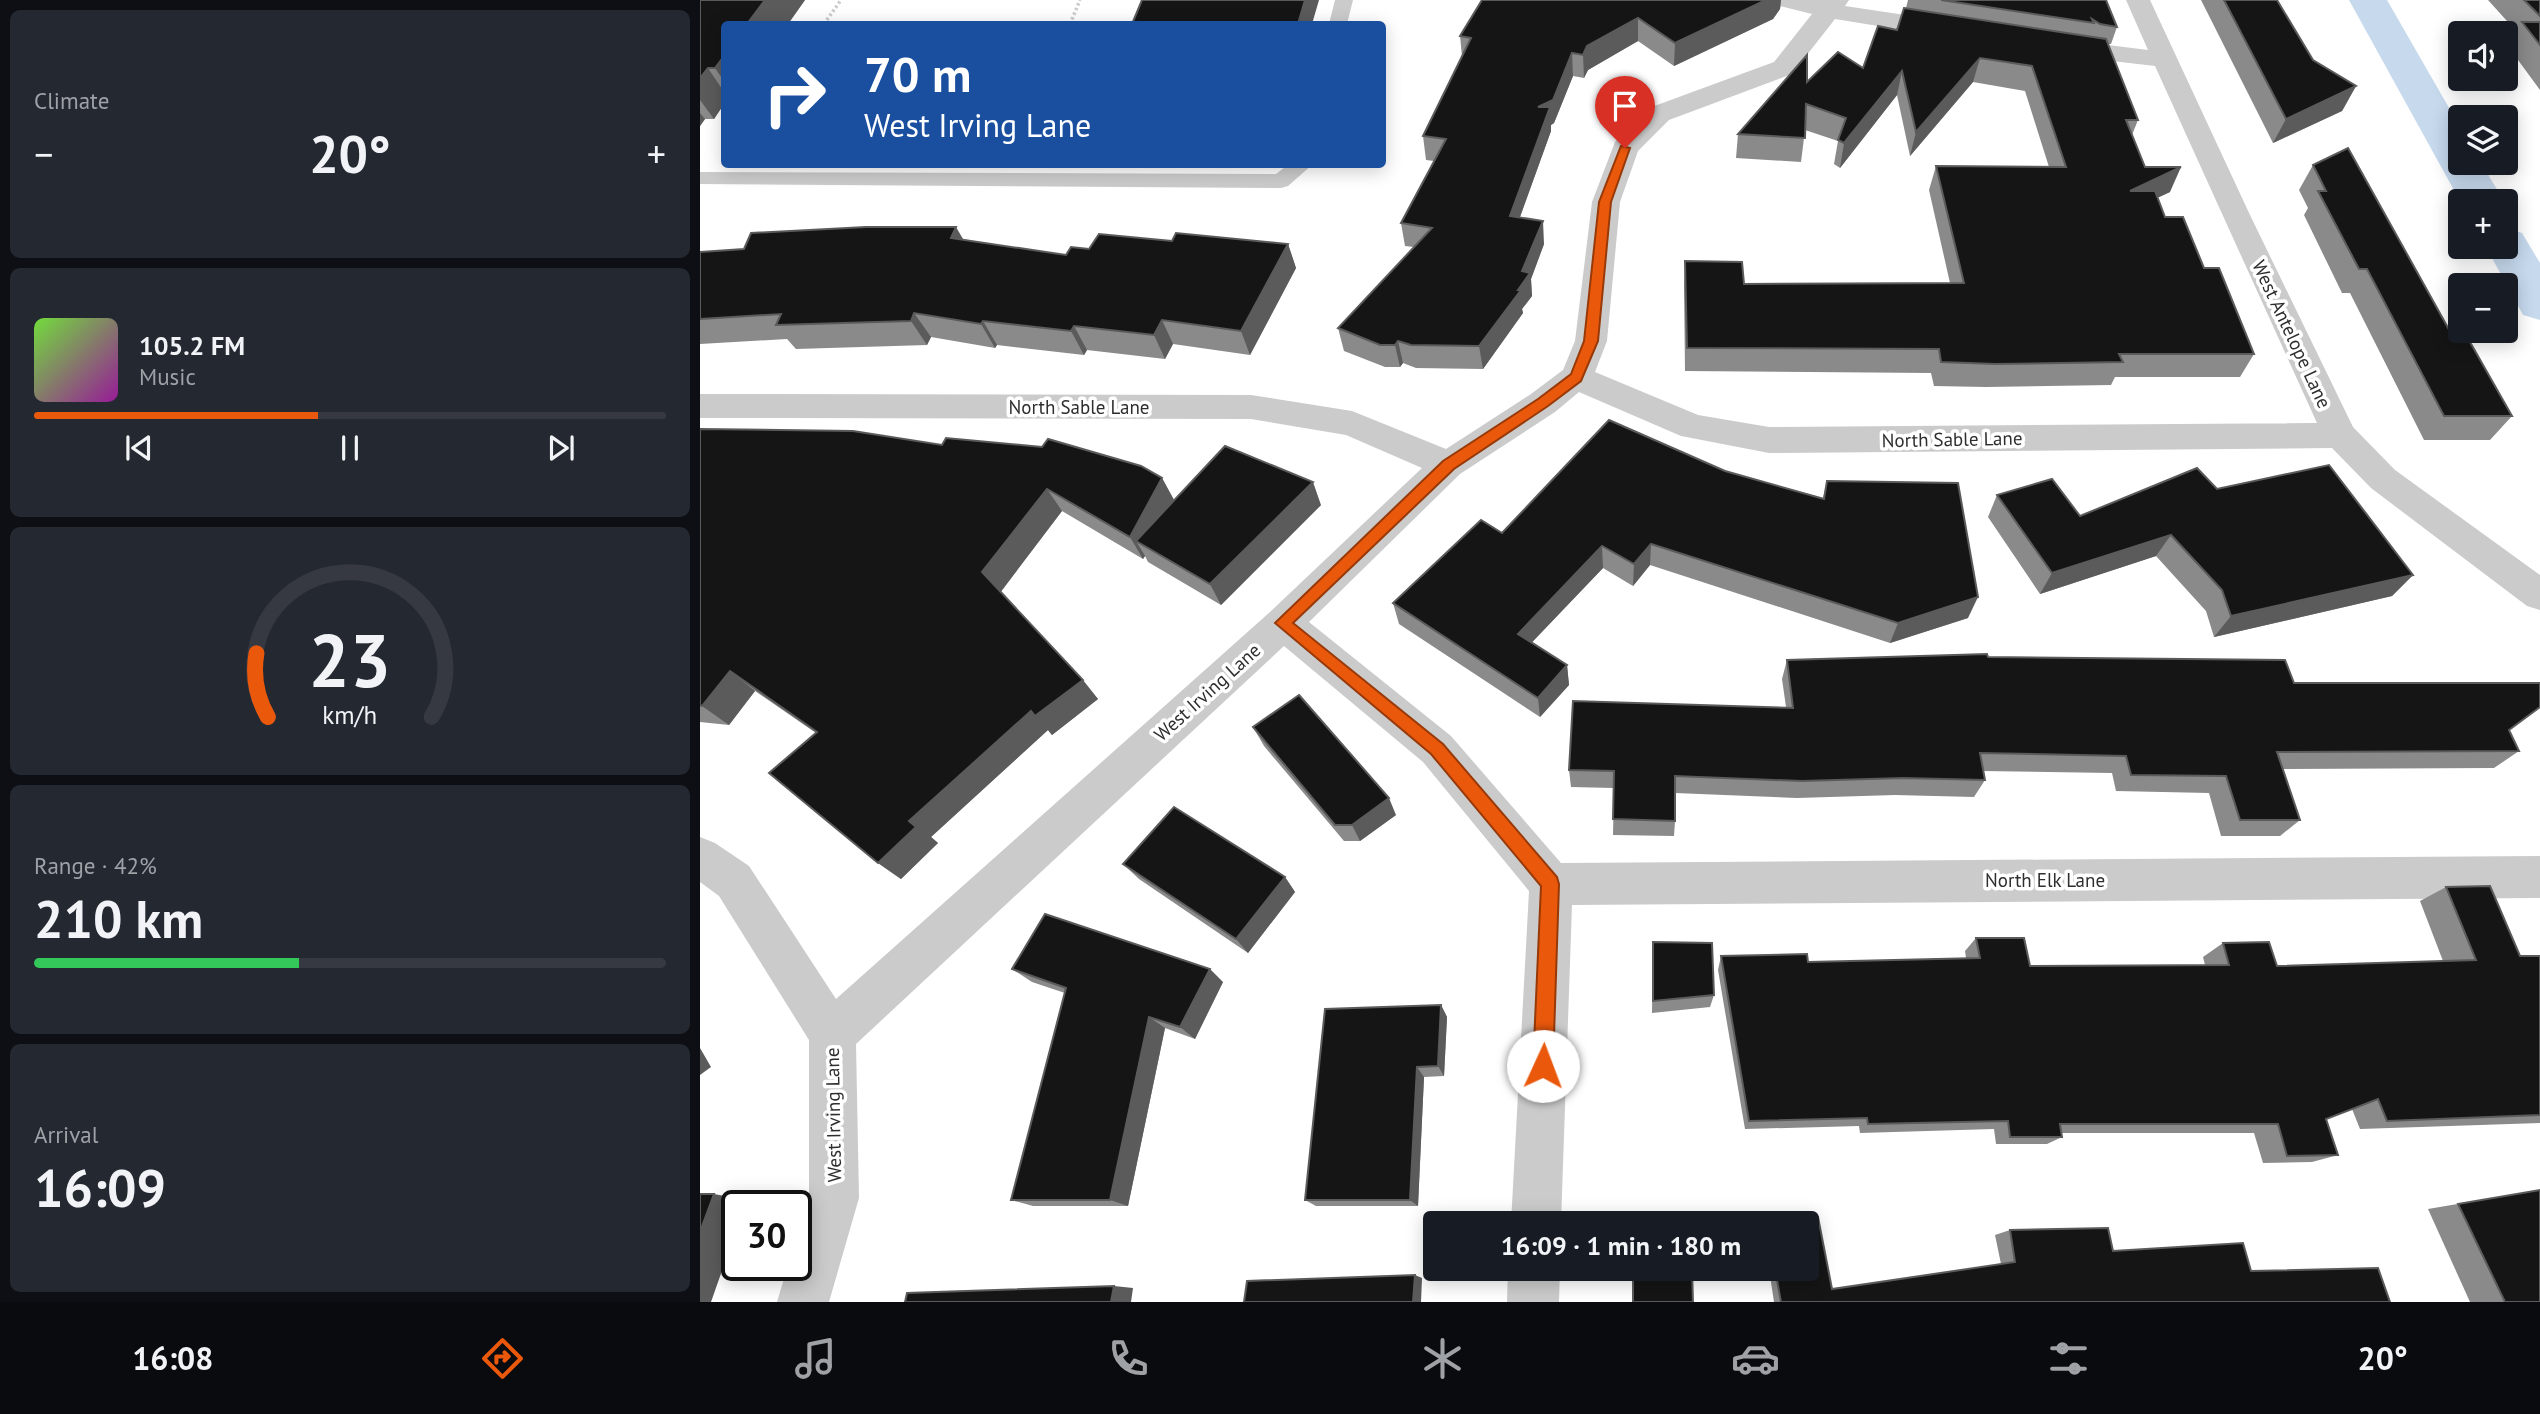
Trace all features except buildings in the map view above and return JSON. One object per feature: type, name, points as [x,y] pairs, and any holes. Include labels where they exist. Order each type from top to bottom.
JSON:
[{"type":"street","points":[[1786,0],[1833,6],[1977,34]]},
{"type":"street","name":"West Antelope Lane","points":[[2138,0],[2235,215],[2340,435],[2383,479],[2540,595]]},
{"type":"street","name":"West Irving Lane","points":[[803,1302],[834,1198],[832,1034],[1283,623],[1448,465],[1543,403],[1576,377],[1591,341],[1605,202],[1625,148],[1660,114],[1783,68],[1833,6]]},
{"type":"street","points":[[2031,43],[2111,55],[2166,59]]},
{"type":"street","name":"North Sable Lane","points":[[1576,377],[1693,427],[1769,440],[2340,435]]},
{"type":"street","name":"North Sable Lane","points":[[700,406],[1251,407],[1352,423],[1448,465]]},
{"type":"street","points":[[1283,623],[1437,749],[1550,884],[1536,1211]]},
{"type":"street","points":[[700,857],[734,881],[832,1034]]},
{"type":"street","name":"North Elk Lane","points":[[1550,884],[2540,877]]},
{"type":"street","points":[[1533,1302],[1534,1281]]},
{"type":"lane","points":[[1339,21],[1345,0]]},
{"type":"lane","points":[[700,178],[784,172],[1281,181],[1298,168]]},
{"type":"path","points":[[826,21],[841,0]]},
{"type":"path","points":[[1071,21],[1080,0]]},
{"type":"waterway","points":[[2368,0],[2475,189]]},
{"type":"waterway","points":[[2515,259],[2540,304]]},
{"type":"route","points":[[1543,1066],[1550,884],[1437,749],[1283,623],[1448,465],[1543,403],[1576,377],[1591,341],[1605,202],[1625,148]]}]
